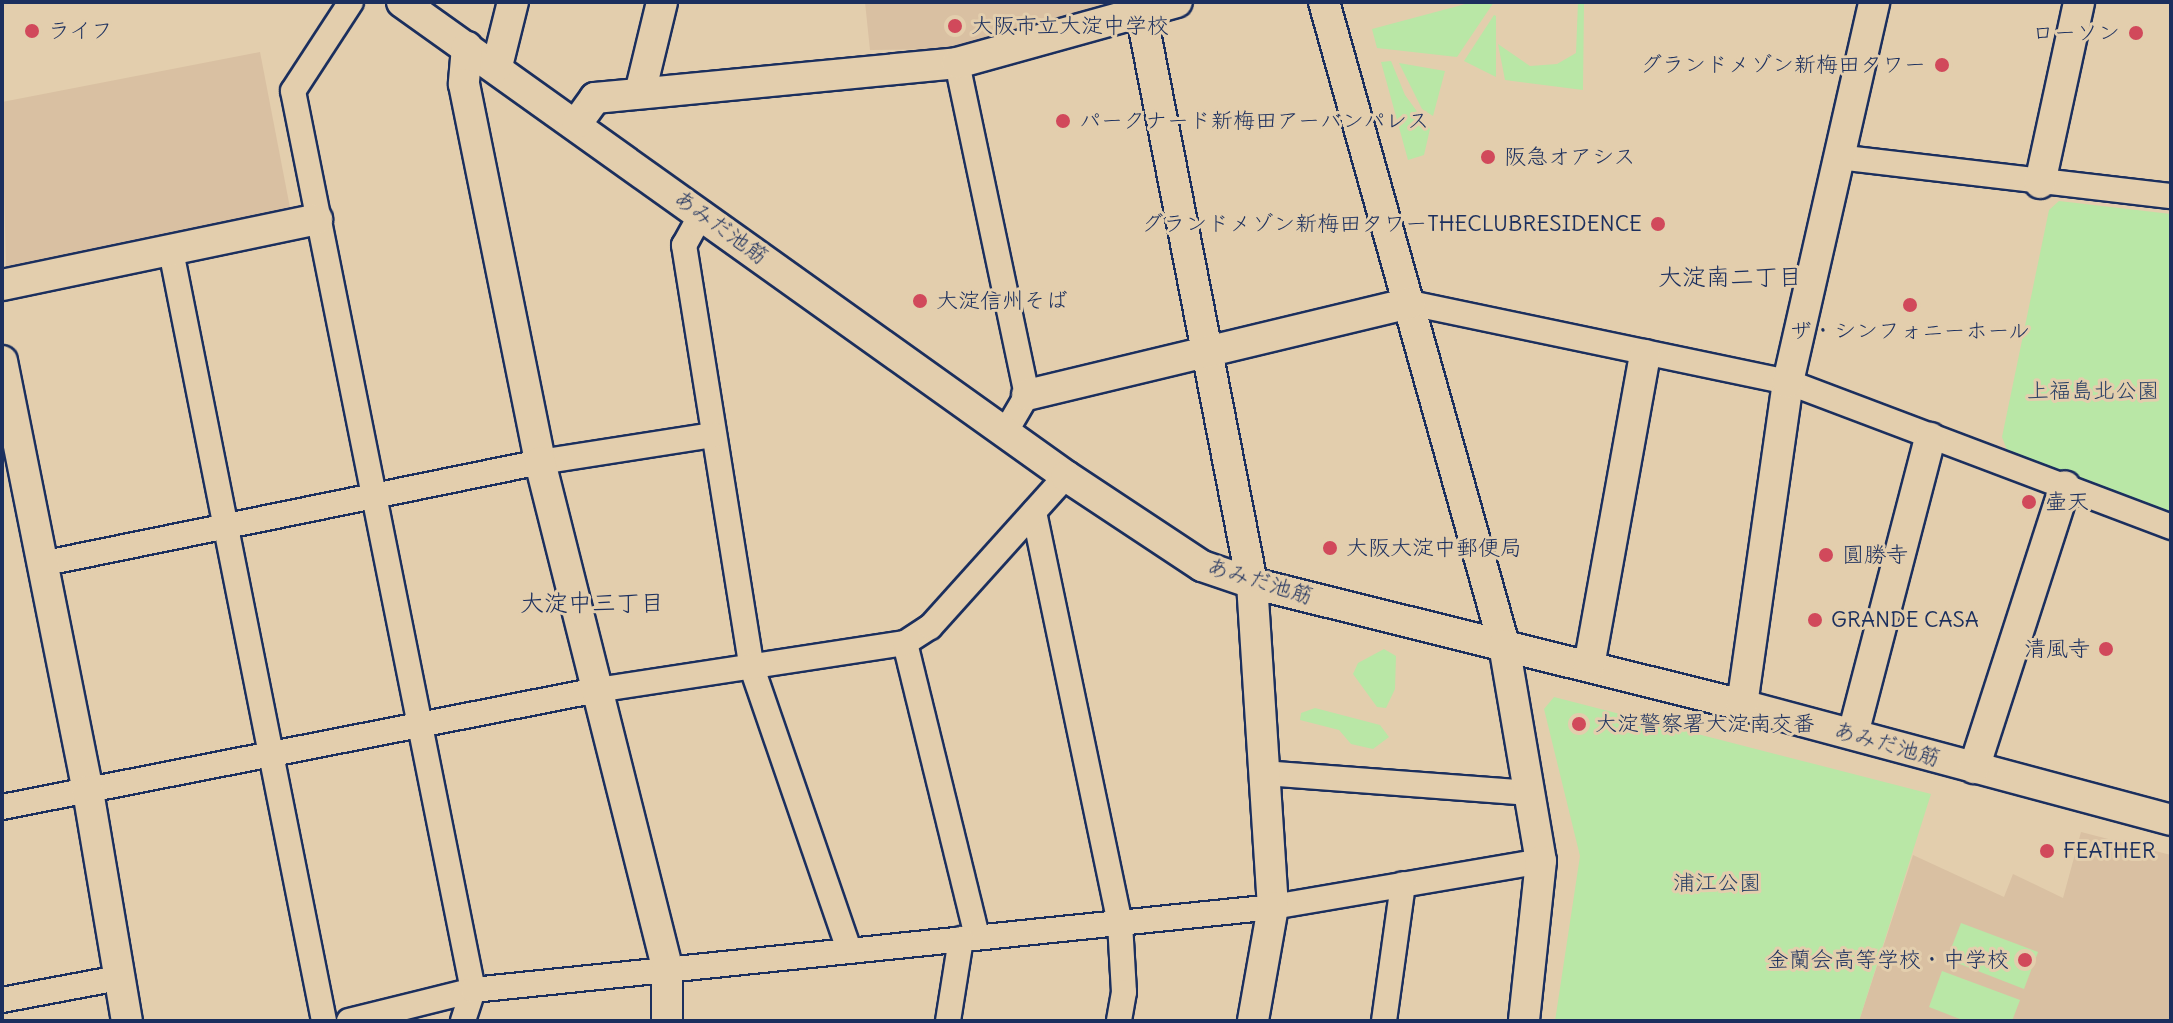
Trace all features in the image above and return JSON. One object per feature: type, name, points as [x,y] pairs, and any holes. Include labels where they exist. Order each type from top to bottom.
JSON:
[{"type":"street","points":[[351,2],[293,91],[370,495],[422,727],[473,990],[463,1021]]},
{"type":"street","name":"あみだ池筋","points":[[402,2],[577,123],[1066,476],[1202,566],[1252,583],[1742,705],[2171,820]]},
{"type":"street","points":[[497,66],[513,2]]},
{"type":"street","points":[[641,89],[662,2]]},
{"type":"street","points":[[577,123],[595,98],[641,89],[957,63],[1177,2]]},
{"type":"street","points":[[1324,2],[1504,645],[1541,861],[1524,1021]]},
{"type":"street","points":[[1742,705],[1788,382],[1874,2]]},
{"type":"street","points":[[2040,183],[2079,2]]},
{"type":"street","points":[[1141,12],[1252,583],[1273,907],[1253,1021]]},
{"type":"street","points":[[467,47],[464,84],[540,462],[667,967],[667,1021]]},
{"type":"street","points":[[957,63],[1027,395],[1006,431]]},
{"type":"street","points":[[1838,157],[2171,196]]},
{"type":"street","points":[[702,213],[684,245],[751,665],[849,950]]},
{"type":"street","points":[[2,285],[317,219]]},
{"type":"street","points":[[171,251],[324,1021]]},
{"type":"street","points":[[1027,395],[1410,303],[1645,355],[1788,382],[2171,527]]},
{"type":"street","points":[[1589,666],[1645,355]]},
{"type":"street","points":[[2,361],[88,791],[127,1021]]},
{"type":"street","points":[[41,564],[226,523],[540,462],[713,435]]},
{"type":"street","points":[[1853,734],[1930,438]]},
{"type":"street","points":[[2,807],[422,727],[597,690],[905,643],[930,627],[1066,476]]},
{"type":"street","points":[[1974,768],[2065,486]]},
{"type":"street","points":[[1034,512],[1120,923],[1124,992],[1119,1021]]},
{"type":"street","points":[[905,643],[969,938],[948,1021]]},
{"type":"street","points":[[1264,773],[1528,793]]},
{"type":"street","points":[[349,1021],[473,990],[667,967],[1273,907],[1541,861]]},
{"type":"street","points":[[1384,1021],[1403,884]]},
{"type":"street","points":[[2,1000],[118,978]]},
{"type":"shaded area","name":"大阪市立大淀中学校","points":[[865,2],[1133,2],[953,49],[870,50]]},
{"type":"shaded area","points":[[260,52],[291,213],[6,269],[2,102]]},
{"type":"shaded area","name":"金蘭会高等学校・中学校","points":[[2081,832],[2171,855],[2171,1021],[1859,1021],[1913,855],[2004,897],[2013,874],[2063,898]]},
{"type":"green space","points":[[1473,2],[1494,2],[1457,57],[1377,48],[1372,29]]},
{"type":"green space","points":[[1578,2],[1584,2],[1583,90],[1505,80],[1498,44],[1530,66],[1557,64],[1576,53]]},
{"type":"green space","points":[[1496,16],[1496,77],[1464,61]]},
{"type":"green space","points":[[1391,61],[1405,95],[1430,129],[1424,155],[1408,160],[1381,62]]},
{"type":"green space","points":[[1399,63],[1445,71],[1433,116],[1422,109]]},
{"type":"green space","name":"上福島北公園","points":[[2059,201],[2171,214],[2171,512],[2007,450],[2002,437],[2049,210]]},
{"type":"green space","points":[[1384,649],[1396,656],[1395,689],[1386,708],[1377,707],[1353,674],[1358,663]]},
{"type":"green space","name":"浦江公園","points":[[1554,697],[1931,794],[1859,1021],[1555,1021],[1580,856],[1544,709]]},
{"type":"green space","points":[[1315,708],[1380,725],[1389,737],[1373,749],[1351,744],[1339,730],[1300,720],[1301,713]]},
{"type":"green space","points":[[1961,923],[2038,952],[2024,989],[1947,959]]},
{"type":"green space","points":[[1942,971],[2020,1000],[2012,1021],[1965,1021],[1929,1007]]},
{"type":"place","name":"大阪市立大淀中学校","points":[[955,26]]},
{"type":"place","name":"ライフ","points":[[32,31]]},
{"type":"place","name":"ローソン","points":[[2136,33]]},
{"type":"place","name":"グランドメゾン新梅田タワー","points":[[1942,65]]},
{"type":"place","name":"パークナード新梅田アーバンパレス","points":[[1063,121]]},
{"type":"place","name":"阪急オアシス","points":[[1488,157]]},
{"type":"place","name":"グランドメゾン新梅田タワーTHECLUBRESIDENCE","points":[[1658,224]]},
{"type":"place","name":"大淀信州そば","points":[[920,301]]},
{"type":"place","name":"ザ・シンフォニーホール","points":[[1910,305]]},
{"type":"place","name":"壷天","points":[[2029,502]]},
{"type":"place","name":"大阪大淀中郵便局","points":[[1330,548]]},
{"type":"place","name":"圓勝寺","points":[[1826,555]]},
{"type":"place","name":"GRANDE CASA","points":[[1815,620]]},
{"type":"place","name":"清風寺","points":[[2106,649]]},
{"type":"place","name":"大淀警察署大淀南交番","points":[[1579,724]]},
{"type":"place","name":"FEATHER","points":[[2047,851]]},
{"type":"place","name":"金蘭会高等学校・中学校","points":[[2025,960]]},
{"type":"district","name":"大淀南二丁目","points":[[1730,277]]},
{"type":"district","name":"大淀中三丁目","points":[[592,603]]}]
